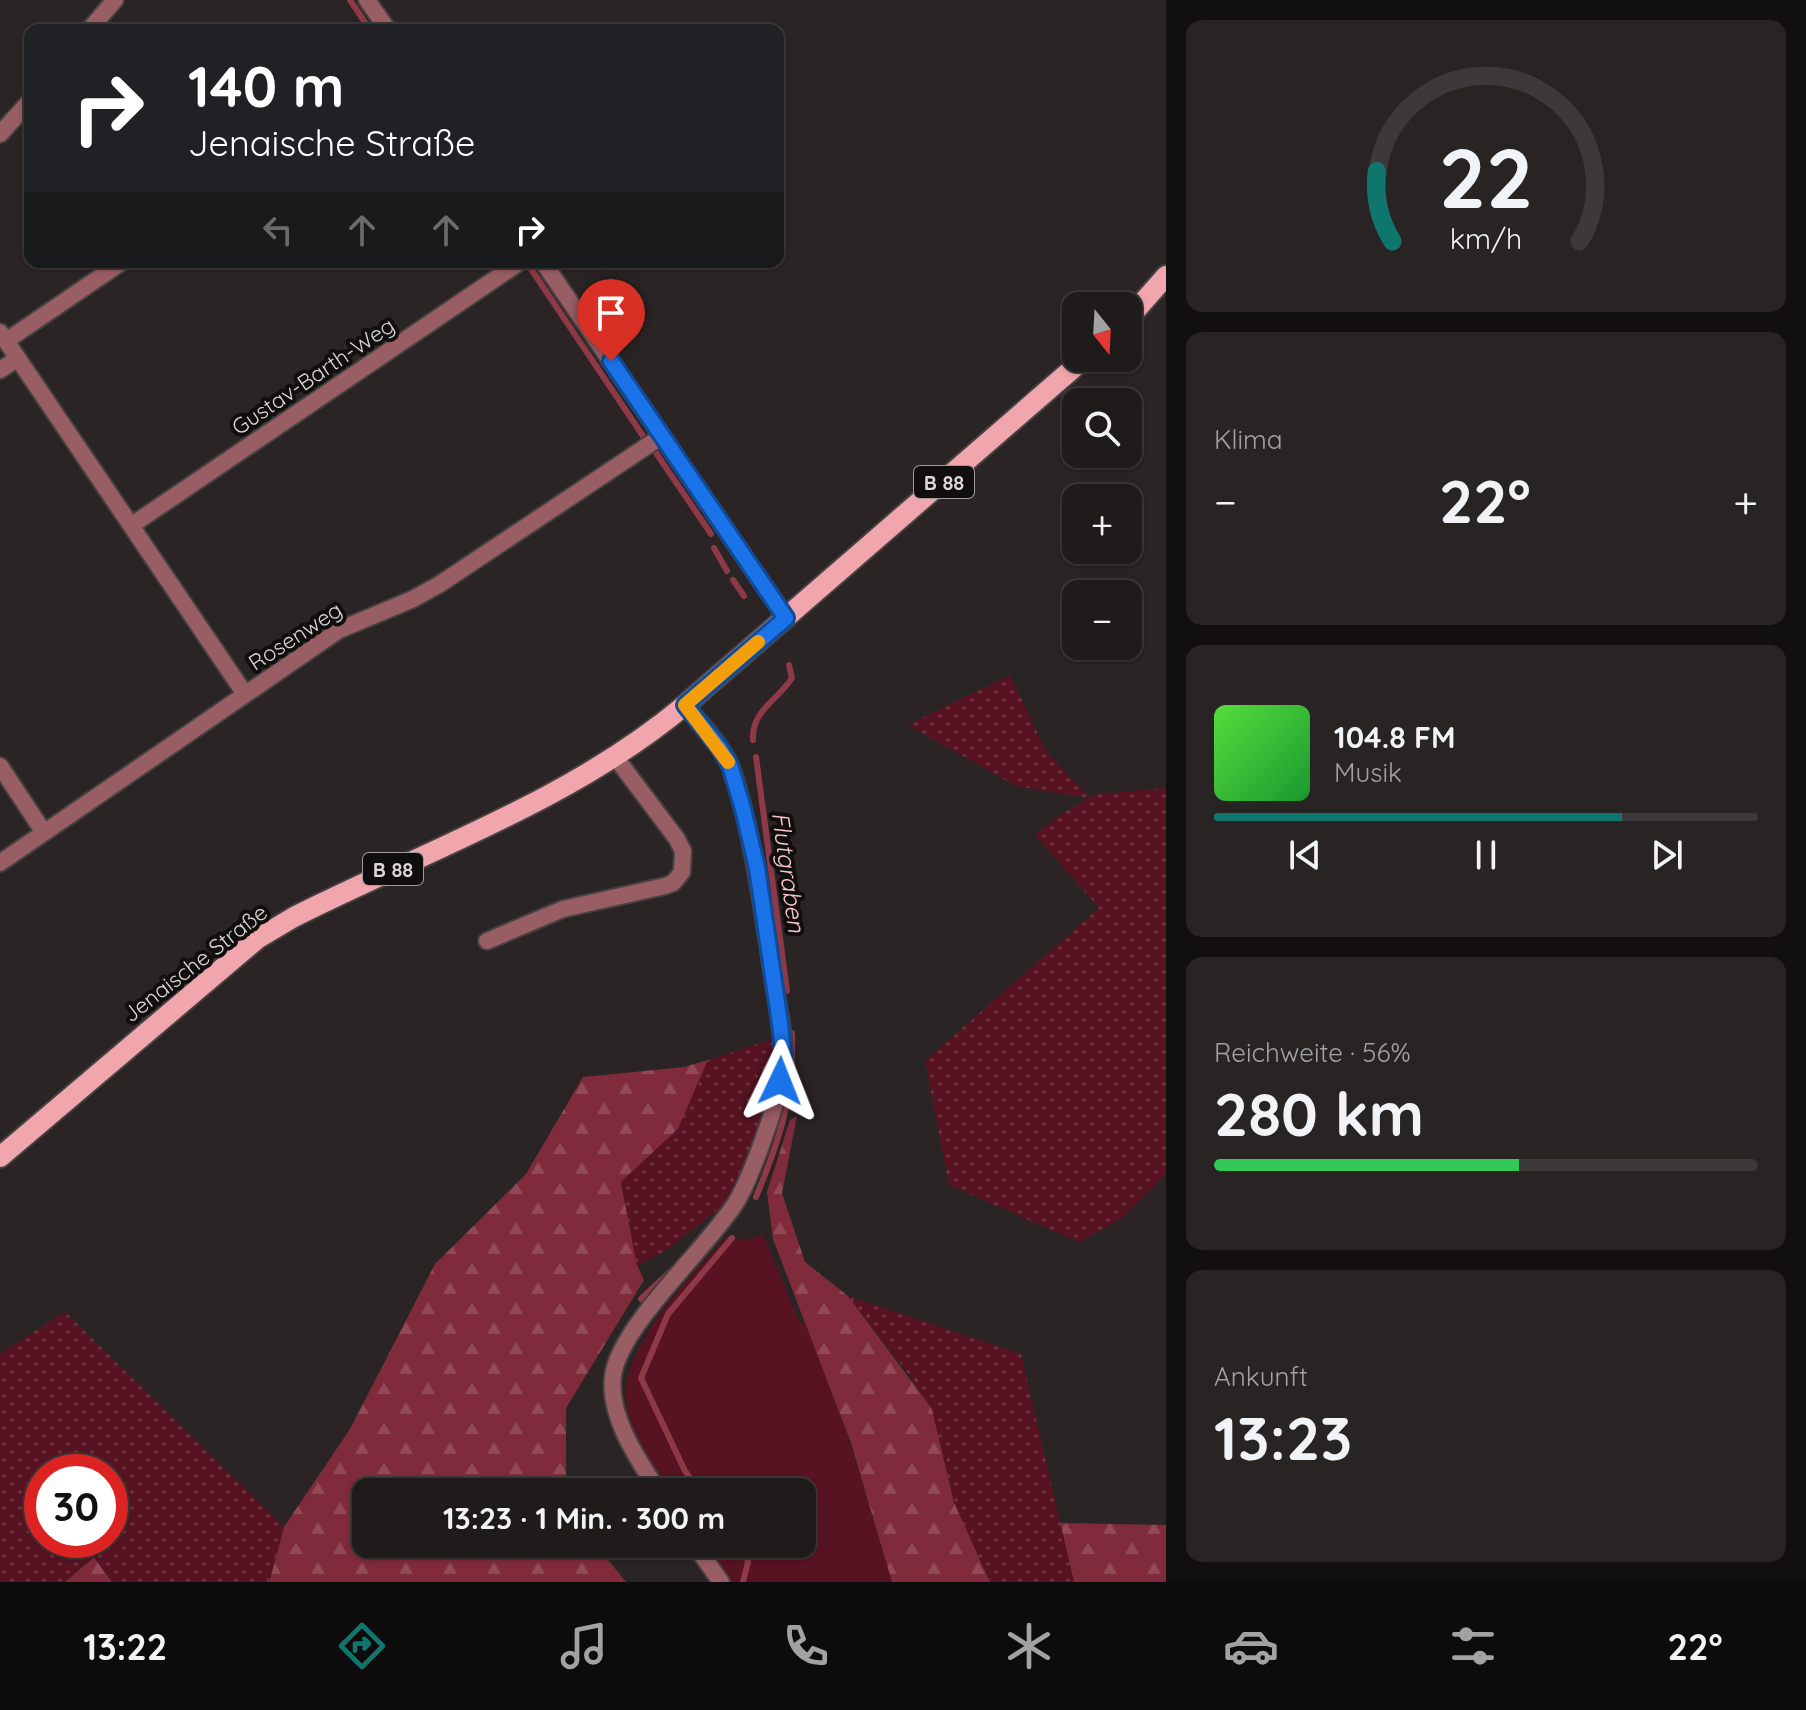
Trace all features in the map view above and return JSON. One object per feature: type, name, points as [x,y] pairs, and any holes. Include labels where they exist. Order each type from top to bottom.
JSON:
[{"type":"main road","points":[[1142,303],[1166,276]]},
{"type":"main road","name":"Jenaische Straße","points":[[0,1157],[257,939],[307,910],[547,796],[616,758],[685,705],[1069,372]]},
{"type":"street","points":[[94,24],[115,0]]},
{"type":"street","points":[[367,0],[384,24]]},
{"type":"street","points":[[0,134],[24,108]]},
{"type":"street","points":[[112,268],[3,337],[245,694]]},
{"type":"street","name":"Gustav-Barth-Weg","points":[[132,525],[511,268]]},
{"type":"street","points":[[547,268],[786,618]]},
{"type":"street","points":[[0,370],[17,359]]},
{"type":"street","name":"Rosenweg","points":[[0,863],[339,630],[413,599],[440,584],[662,436]]},
{"type":"street","points":[[651,1478],[625,1432],[612,1395],[613,1373],[624,1347],[648,1311],[715,1233],[737,1200],[776,1100],[784,1061],[757,868],[743,809],[730,765],[685,705]]},
{"type":"street","points":[[487,941],[563,909],[665,886],[673,883],[682,872],[683,851],[677,839],[616,758]]},
{"type":"street","points":[[0,766],[43,831]]},
{"type":"street","points":[[704,1558],[721,1582]]},
{"type":"shaded area","points":[[1010,675],[1046,751],[1090,798],[1097,794],[1166,788],[1166,1174],[1122,1218],[1079,1242],[949,1185],[925,1061],[1099,908],[1035,835],[1089,798],[1016,786],[908,725]]},
{"type":"shaded area","points":[[773,1039],[776,1064],[768,1095],[745,1166],[728,1202],[666,1250],[637,1266],[621,1182],[678,1129],[708,1060]]},
{"type":"shaded area","points":[[763,1234],[799,1321],[805,1324],[853,1452],[892,1582],[730,1582],[712,1558],[816,1558],[816,1478],[658,1478],[636,1438],[626,1402],[627,1380],[647,1334],[678,1291],[727,1236],[748,1240]]},
{"type":"shaded area","points":[[848,1296],[1021,1354],[1074,1582],[990,1582],[954,1502],[932,1409]]},
{"type":"shaded area","points":[[65,1312],[284,1527],[269,1582],[112,1582],[95,1558],[128,1558],[128,1454],[24,1454],[24,1558],[93,1558],[65,1582],[0,1582],[0,1354]]},
{"type":"green space","points":[[708,1060],[678,1129],[621,1182],[637,1265],[644,1280],[566,1408],[566,1478],[352,1478],[352,1558],[606,1558],[626,1582],[269,1582],[284,1527],[350,1429],[435,1264],[526,1174],[583,1077],[684,1067]]},
{"type":"green space","points":[[797,1116],[782,1193],[805,1262],[848,1296],[932,1409],[954,1502],[990,1582],[892,1582],[851,1443],[773,1239],[767,1192],[790,1120]]},
{"type":"green space","points":[[1060,1523],[1166,1525],[1166,1582],[1074,1582]]},
{"type":"green space","points":[[95,1558],[112,1582],[65,1582]]},
{"type":"waterway","name":"Flutgraben","points":[[350,0],[366,24]]},
{"type":"waterway","name":"Flutgraben","points":[[530,268],[645,439]]},
{"type":"waterway","name":"Flutgraben","points":[[654,450],[711,534]]},
{"type":"waterway","name":"Flutgraben","points":[[714,548],[727,571]]},
{"type":"waterway","name":"Flutgraben","points":[[733,580],[744,596]]},
{"type":"waterway","name":"Flutgraben","points":[[753,740],[756,721],[761,713],[792,678],[789,665]]},
{"type":"waterway","name":"Flutgraben","points":[[756,757],[787,991]]},
{"type":"waterway","name":"Flutgraben","points":[[756,1197],[784,1117],[791,1077],[792,1033]]},
{"type":"waterway","name":"Flutgraben","points":[[690,1478],[641,1378],[668,1314],[732,1238]]},
{"type":"waterway","points":[[641,1299],[673,1269]]},
{"type":"waterway","name":"Flutgraben","points":[[743,1582],[747,1558]]},
{"type":"slow traffic","points":[[728,762],[685,705],[758,642]]},
{"type":"route","points":[[611,361],[786,618],[685,705],[730,765],[743,809],[757,868],[780,1023],[784,1061],[780,1081]]}]
